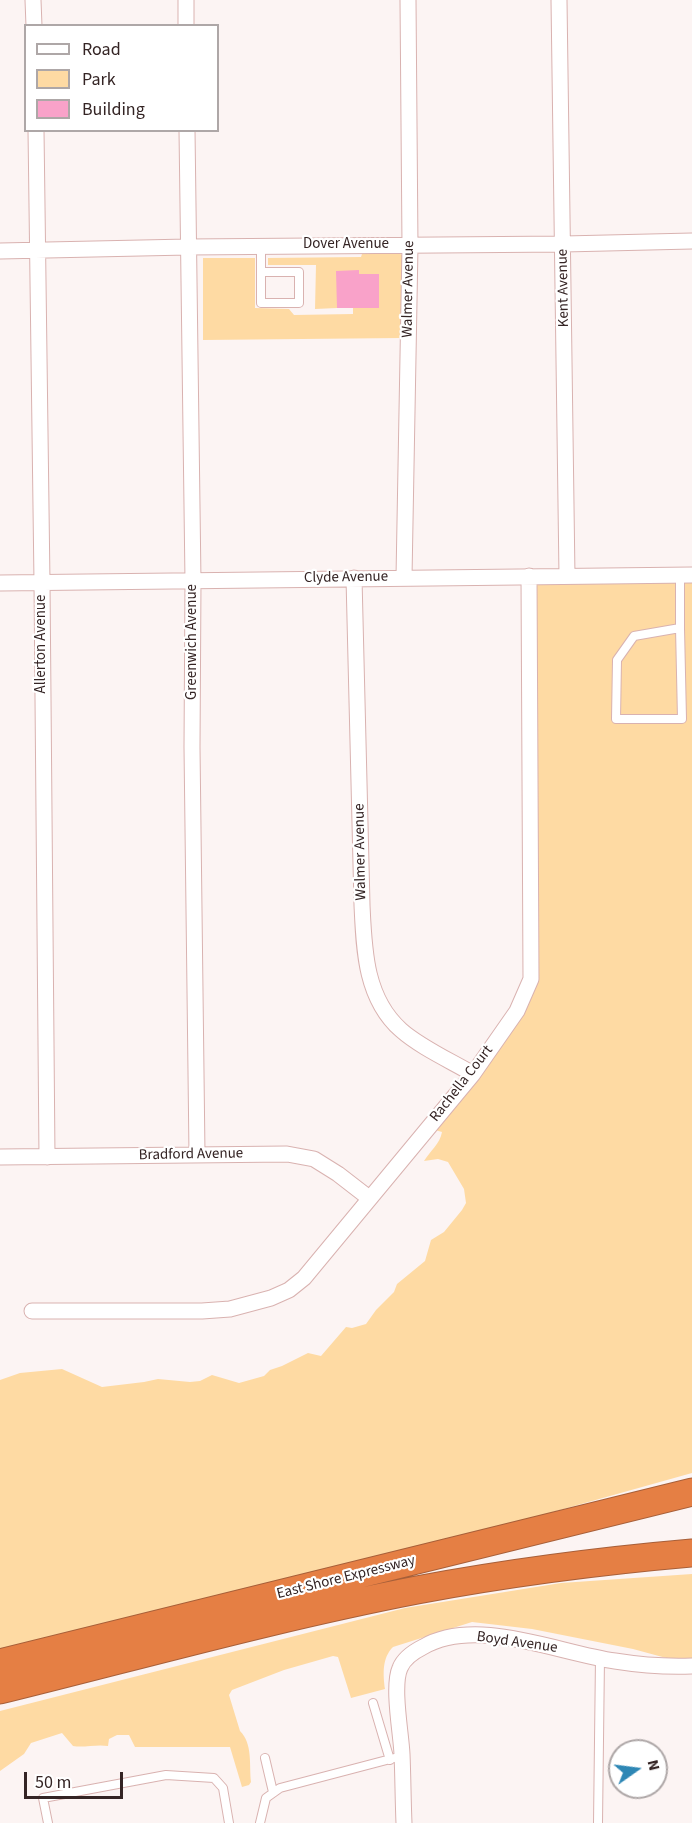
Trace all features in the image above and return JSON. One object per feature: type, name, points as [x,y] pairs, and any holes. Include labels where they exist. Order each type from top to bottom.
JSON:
[{"type":"highway","name":"East Shore Expressway","points":[[0,1663],[692,1492]]},
{"type":"highway","name":"East Shore Expressway","points":[[0,1690],[303,1615],[416,1590],[559,1567],[692,1553]]},
{"type":"street","points":[[33,0],[34,24]]},
{"type":"street","points":[[186,0],[186,24]]},
{"type":"street","name":"Walmer Avenue","points":[[404,577],[410,246],[408,0]]},
{"type":"street","name":"Kent Avenue","points":[[560,0],[567,576]]},
{"type":"street","name":"Allerton Avenue","points":[[36,132],[46,1157]]},
{"type":"street","name":"Greenwich Avenue","points":[[187,132],[197,1154]]},
{"type":"street","name":"Dover Avenue","points":[[0,251],[692,241]]},
{"type":"street","name":"Clyde Avenue","points":[[0,583],[686,575]]},
{"type":"street","name":"Rachella Court","points":[[32,1311],[230,1309],[271,1298],[289,1290],[304,1278],[369,1198],[386,1181],[473,1074],[518,1011],[531,979],[529,576]]},
{"type":"street","name":"Walmer Avenue","points":[[354,578],[362,905],[364,949],[370,981],[383,1009],[401,1031],[473,1074]]},
{"type":"street","name":"Bradford Avenue","points":[[0,1157],[287,1154],[314,1159],[369,1198]]},
{"type":"street","name":"Boyd Avenue","points":[[404,1823],[396,1758],[396,1686],[400,1668],[410,1654],[431,1642],[454,1636],[484,1635],[564,1649],[614,1661],[692,1666]]},
{"type":"lane","points":[[261,246],[261,272],[261,303],[299,303],[299,272],[261,272]]},
{"type":"lane","points":[[680,628],[634,636],[617,660],[616,719],[682,719],[680,628],[686,575]]},
{"type":"lane","points":[[598,1823],[600,1658]]},
{"type":"lane","points":[[260,1823],[263,1805],[273,1792],[280,1788],[396,1758],[374,1703]]},
{"type":"lane","points":[[265,1758],[273,1792]]},
{"type":"lane","points":[[48,1823],[43,1798],[166,1775],[214,1778],[223,1788],[229,1823]]},
{"type":"green space","points":[[399,253],[405,257],[401,338],[203,340],[203,258],[255,258],[255,308],[289,309],[294,315],[353,314],[353,308],[379,308],[379,274],[337,274],[337,308],[315,309],[316,265],[268,265],[268,258],[361,257],[362,254]]},
{"type":"green space","points":[[692,574],[692,1473],[485,1531],[0,1649],[0,1380],[20,1373],[62,1369],[102,1387],[158,1379],[200,1381],[212,1375],[239,1383],[264,1376],[270,1370],[308,1353],[321,1356],[346,1327],[352,1328],[366,1324],[394,1292],[397,1284],[425,1261],[431,1240],[444,1232],[462,1210],[466,1203],[464,1189],[448,1162],[438,1159],[424,1161],[441,1136],[442,1132],[435,1130],[536,983],[529,584]]},
{"type":"green space","points":[[692,1574],[692,1665],[633,1649],[532,1629],[472,1622],[393,1647],[385,1661],[385,1689],[351,1698],[338,1657],[333,1656],[284,1670],[232,1690],[229,1695],[240,1731],[249,1748],[251,1782],[249,1785],[242,1787],[230,1747],[135,1747],[129,1735],[117,1735],[109,1739],[108,1746],[73,1746],[62,1733],[31,1743],[24,1754],[0,1771],[0,1711],[405,1608],[561,1583]]},
{"type":"building","points":[[359,270],[359,274],[379,274],[379,308],[337,308],[336,271]]}]
